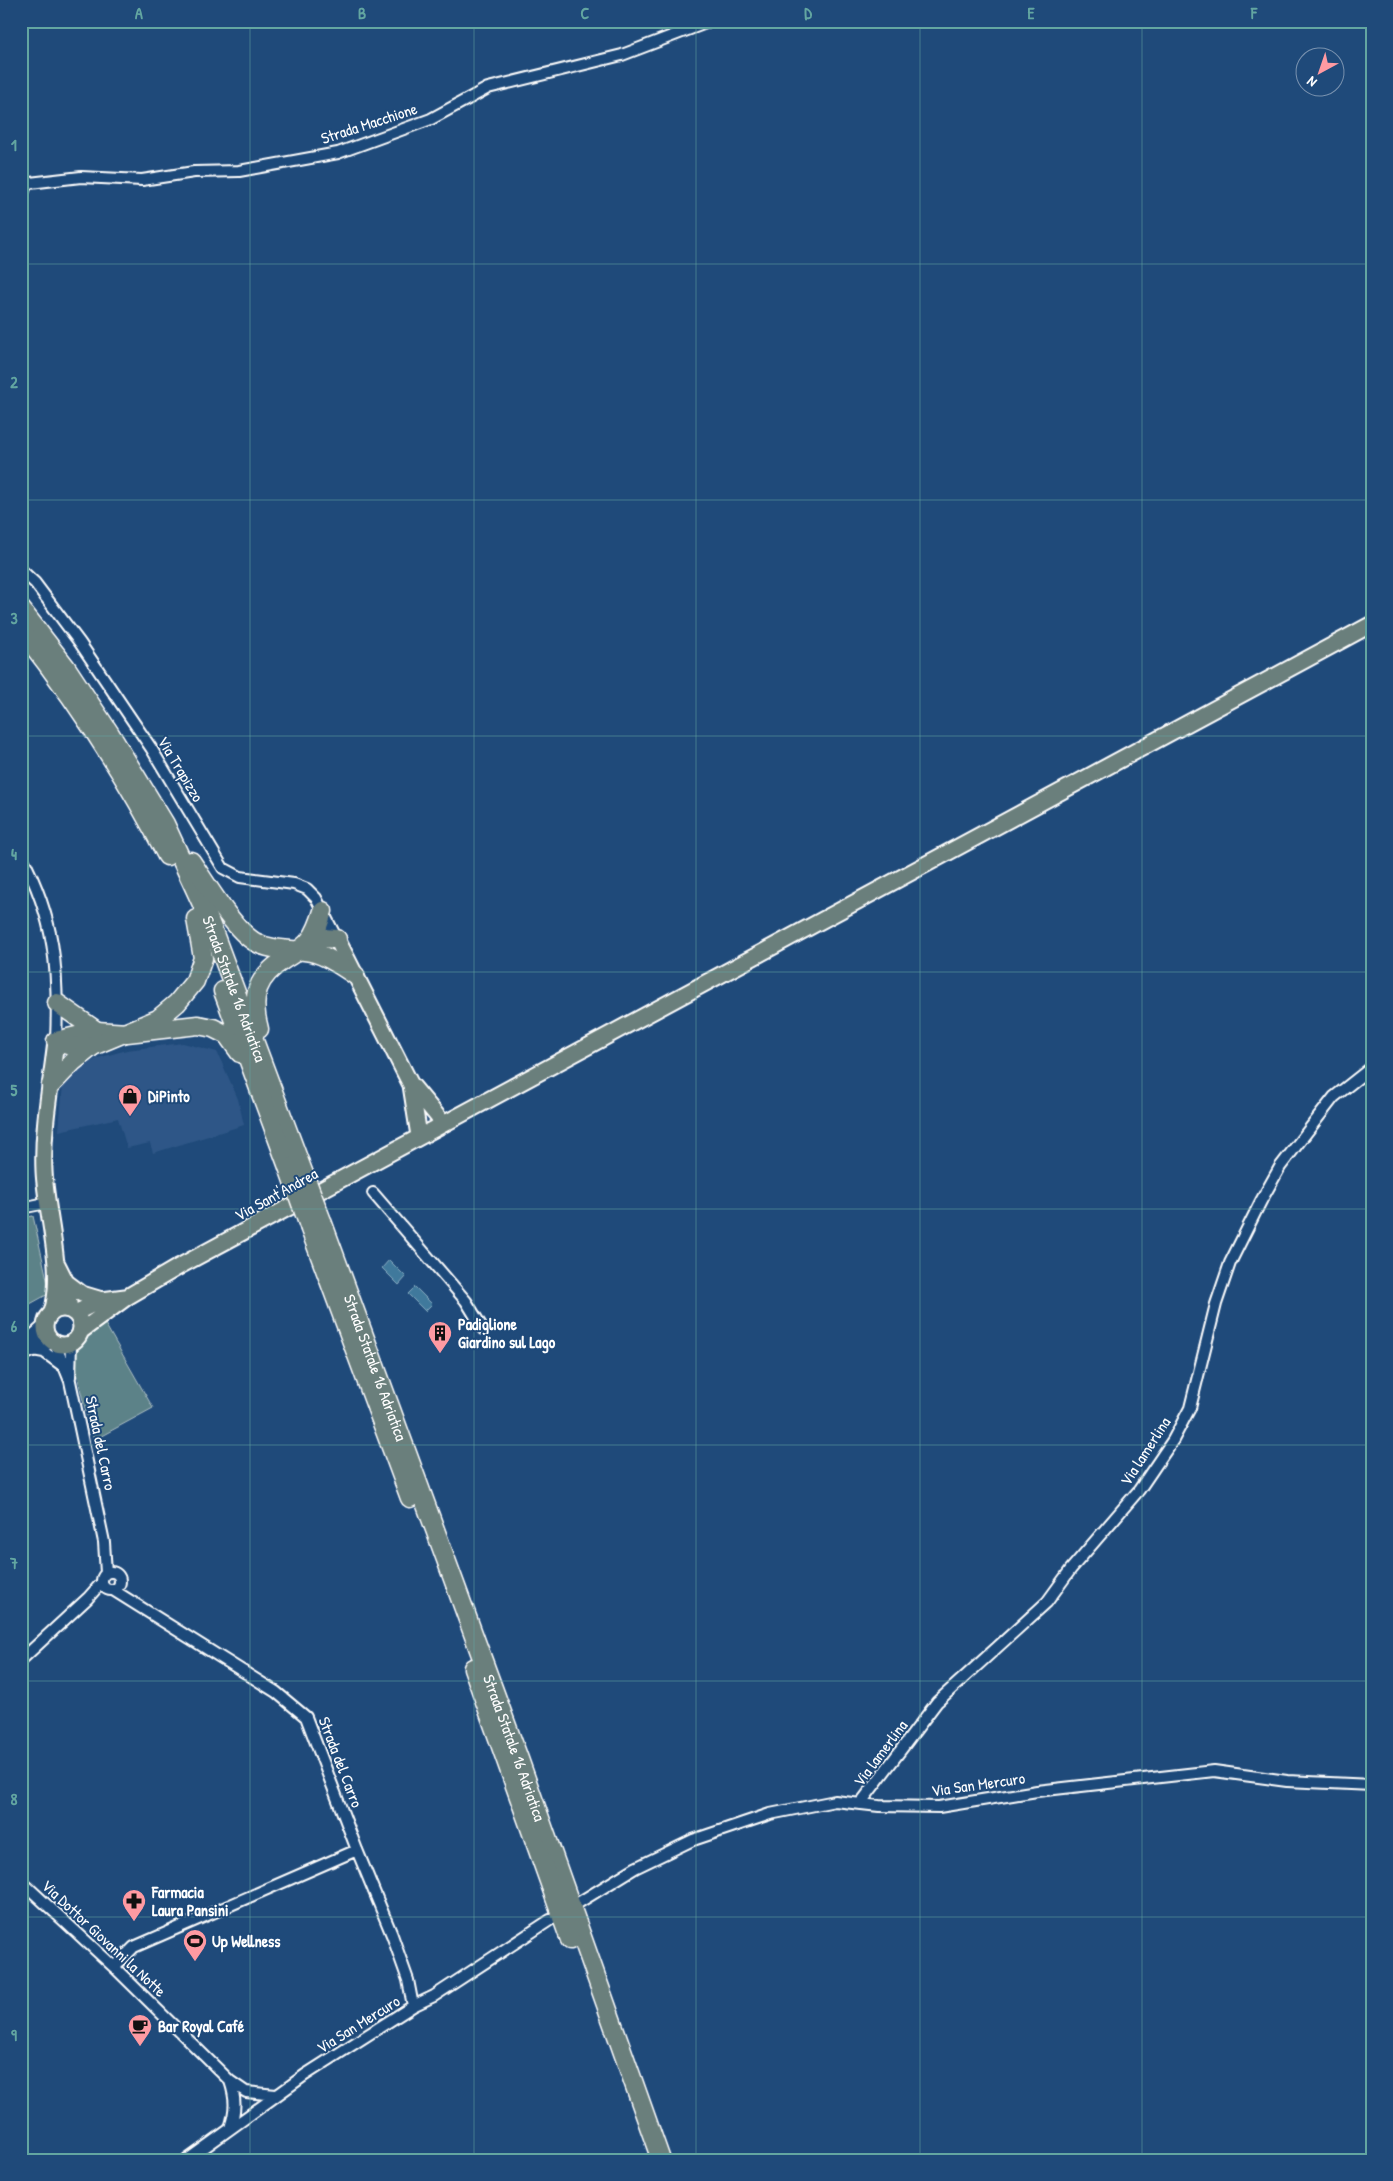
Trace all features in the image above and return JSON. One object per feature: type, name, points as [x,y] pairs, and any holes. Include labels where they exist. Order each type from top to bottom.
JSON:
[{"type":"highway","name":"Strada Statale 16 Adriatica","points":[[21,609],[66,667],[99,716],[165,824],[207,915],[293,1164],[519,1758],[661,2160]]},
{"type":"highway","name":"Strada Statale 16 Adriatica","points":[[21,630],[56,675],[100,740],[153,829],[177,875],[268,1093]]},
{"type":"highway","points":[[165,824],[243,932],[255,942],[269,947],[308,948],[355,975]]},
{"type":"highway","points":[[308,948],[318,928],[323,911]]},
{"type":"highway","points":[[128,1033],[158,1019],[177,1003],[195,981],[203,958],[196,919]]},
{"type":"highway","points":[[268,1093],[255,1015],[256,994],[261,980],[268,972],[308,948],[337,939]]},
{"type":"highway","points":[[58,1003],[95,1038]]},
{"type":"highway","points":[[56,1041],[198,1025],[213,1028],[227,1035],[238,1048],[268,1093]]},
{"type":"highway","points":[[51,1086],[95,1038]]},
{"type":"highway","name":"Strada Statale 16 Adriatica","points":[[316,1225],[544,1871],[651,2160]]},
{"type":"main road","name":"Via Sant'Andrea","points":[[71,1343],[79,1336],[81,1331],[126,1297],[443,1123],[1372,624]]},
{"type":"main road","points":[[337,939],[410,1083],[443,1123]]},
{"type":"main road","points":[[56,1041],[43,1136],[46,1203],[55,1261],[56,1300],[52,1312],[45,1322],[50,1337],[61,1345],[71,1343]]},
{"type":"main road","points":[[410,1083],[419,1136]]},
{"type":"main road","points":[[55,1261],[66,1282],[73,1311],[80,1321],[81,1331]]},
{"type":"main road","points":[[66,1282],[82,1294],[102,1300]]},
{"type":"main road","name":"Via Sant'Andrea","points":[[52,1312],[61,1308],[73,1311],[102,1300],[126,1297]]},
{"type":"street","name":"Strada Macchione","points":[[24,184],[82,178],[142,180],[194,172],[238,170],[338,153],[431,119],[488,88],[622,55],[711,21]]},
{"type":"street","points":[[21,198],[24,184]]},
{"type":"street","name":"Via Trapizzo","points":[[21,570],[35,583],[91,658],[152,748],[224,868],[240,877],[294,884],[307,889],[316,898],[337,939]]},
{"type":"street","points":[[21,855],[39,894],[51,931],[56,964],[58,1003],[56,1041]]},
{"type":"street","name":"Via lamerlina","points":[[860,1804],[937,1702],[1047,1602],[1071,1569],[1139,1490],[1173,1440],[1190,1408],[1216,1304],[1230,1263],[1261,1201],[1280,1167],[1334,1097],[1372,1067]]},
{"type":"street","points":[[372,1193],[466,1301],[483,1328]]},
{"type":"street","points":[[21,1208],[46,1203]]},
{"type":"street","points":[[25,1351],[50,1337]]},
{"type":"street","name":"Strada del Carro","points":[[50,1337],[70,1381],[104,1542],[107,1584],[276,1692],[306,1717],[392,1935],[408,1980],[413,2006]]},
{"type":"street","name":"Strada del Carro","points":[[70,1381],[71,1343]]},
{"type":"street","points":[[25,1351],[44,1352],[63,1366]]},
{"type":"street","name":"Strada del Carro","points":[[104,1542],[119,1578],[139,1606]]},
{"type":"street","points":[[21,1660],[88,1598],[107,1584],[113,1572],[119,1578],[118,1587],[107,1584]]},
{"type":"street","name":"Via San Mercuro","points":[[578,1903],[635,1868],[693,1840],[770,1814],[835,1801],[860,1804],[940,1807],[1037,1791],[1214,1771],[1287,1781],[1372,1785]]},
{"type":"street","points":[[114,1967],[134,1947],[357,1850]]},
{"type":"street","name":"Via Dottor Giovanni la Notte","points":[[21,1881],[114,1967],[230,2081],[246,2092],[276,2096]]},
{"type":"street","name":"Via San Mercuro","points":[[186,2160],[276,2096],[413,2006],[434,1996],[550,1920]]},
{"type":"street","name":"Via Dottor Giovanni la Notte","points":[[230,2081],[235,2097],[235,2111],[230,2128]]},
{"type":"street","points":[[246,2092],[252,2102],[252,2112]]},
{"type":"street","points":[[235,2097],[252,2112]]},
{"type":"shaded area","points":[[183,1043],[217,1052],[238,1099],[244,1125],[153,1153],[150,1143],[127,1148],[118,1118],[59,1131],[63,1084],[79,1068],[98,1058],[127,1050]]},
{"type":"shaded area","points":[[389,1260],[406,1277],[399,1285],[382,1268]]},
{"type":"shaded area","points":[[415,1287],[432,1304],[425,1311],[408,1294]]},
{"type":"green space","points":[[33,1216],[50,1293],[21,1309],[21,1218]]},
{"type":"green space","points":[[104,1322],[153,1408],[94,1440],[81,1394],[76,1357],[81,1339]]},
{"type":"place","name":"DiPinto","points":[[130,1117]]},
{"type":"place","name":"Padiglione Giardino sul Lago","points":[[440,1354]]},
{"type":"place","name":"Farmacia Laura Pansini","points":[[134,1922]]},
{"type":"place","name":"Up Wellness","points":[[195,1962]]},
{"type":"place","name":"Bar Royal Café","points":[[140,2047]]}]
